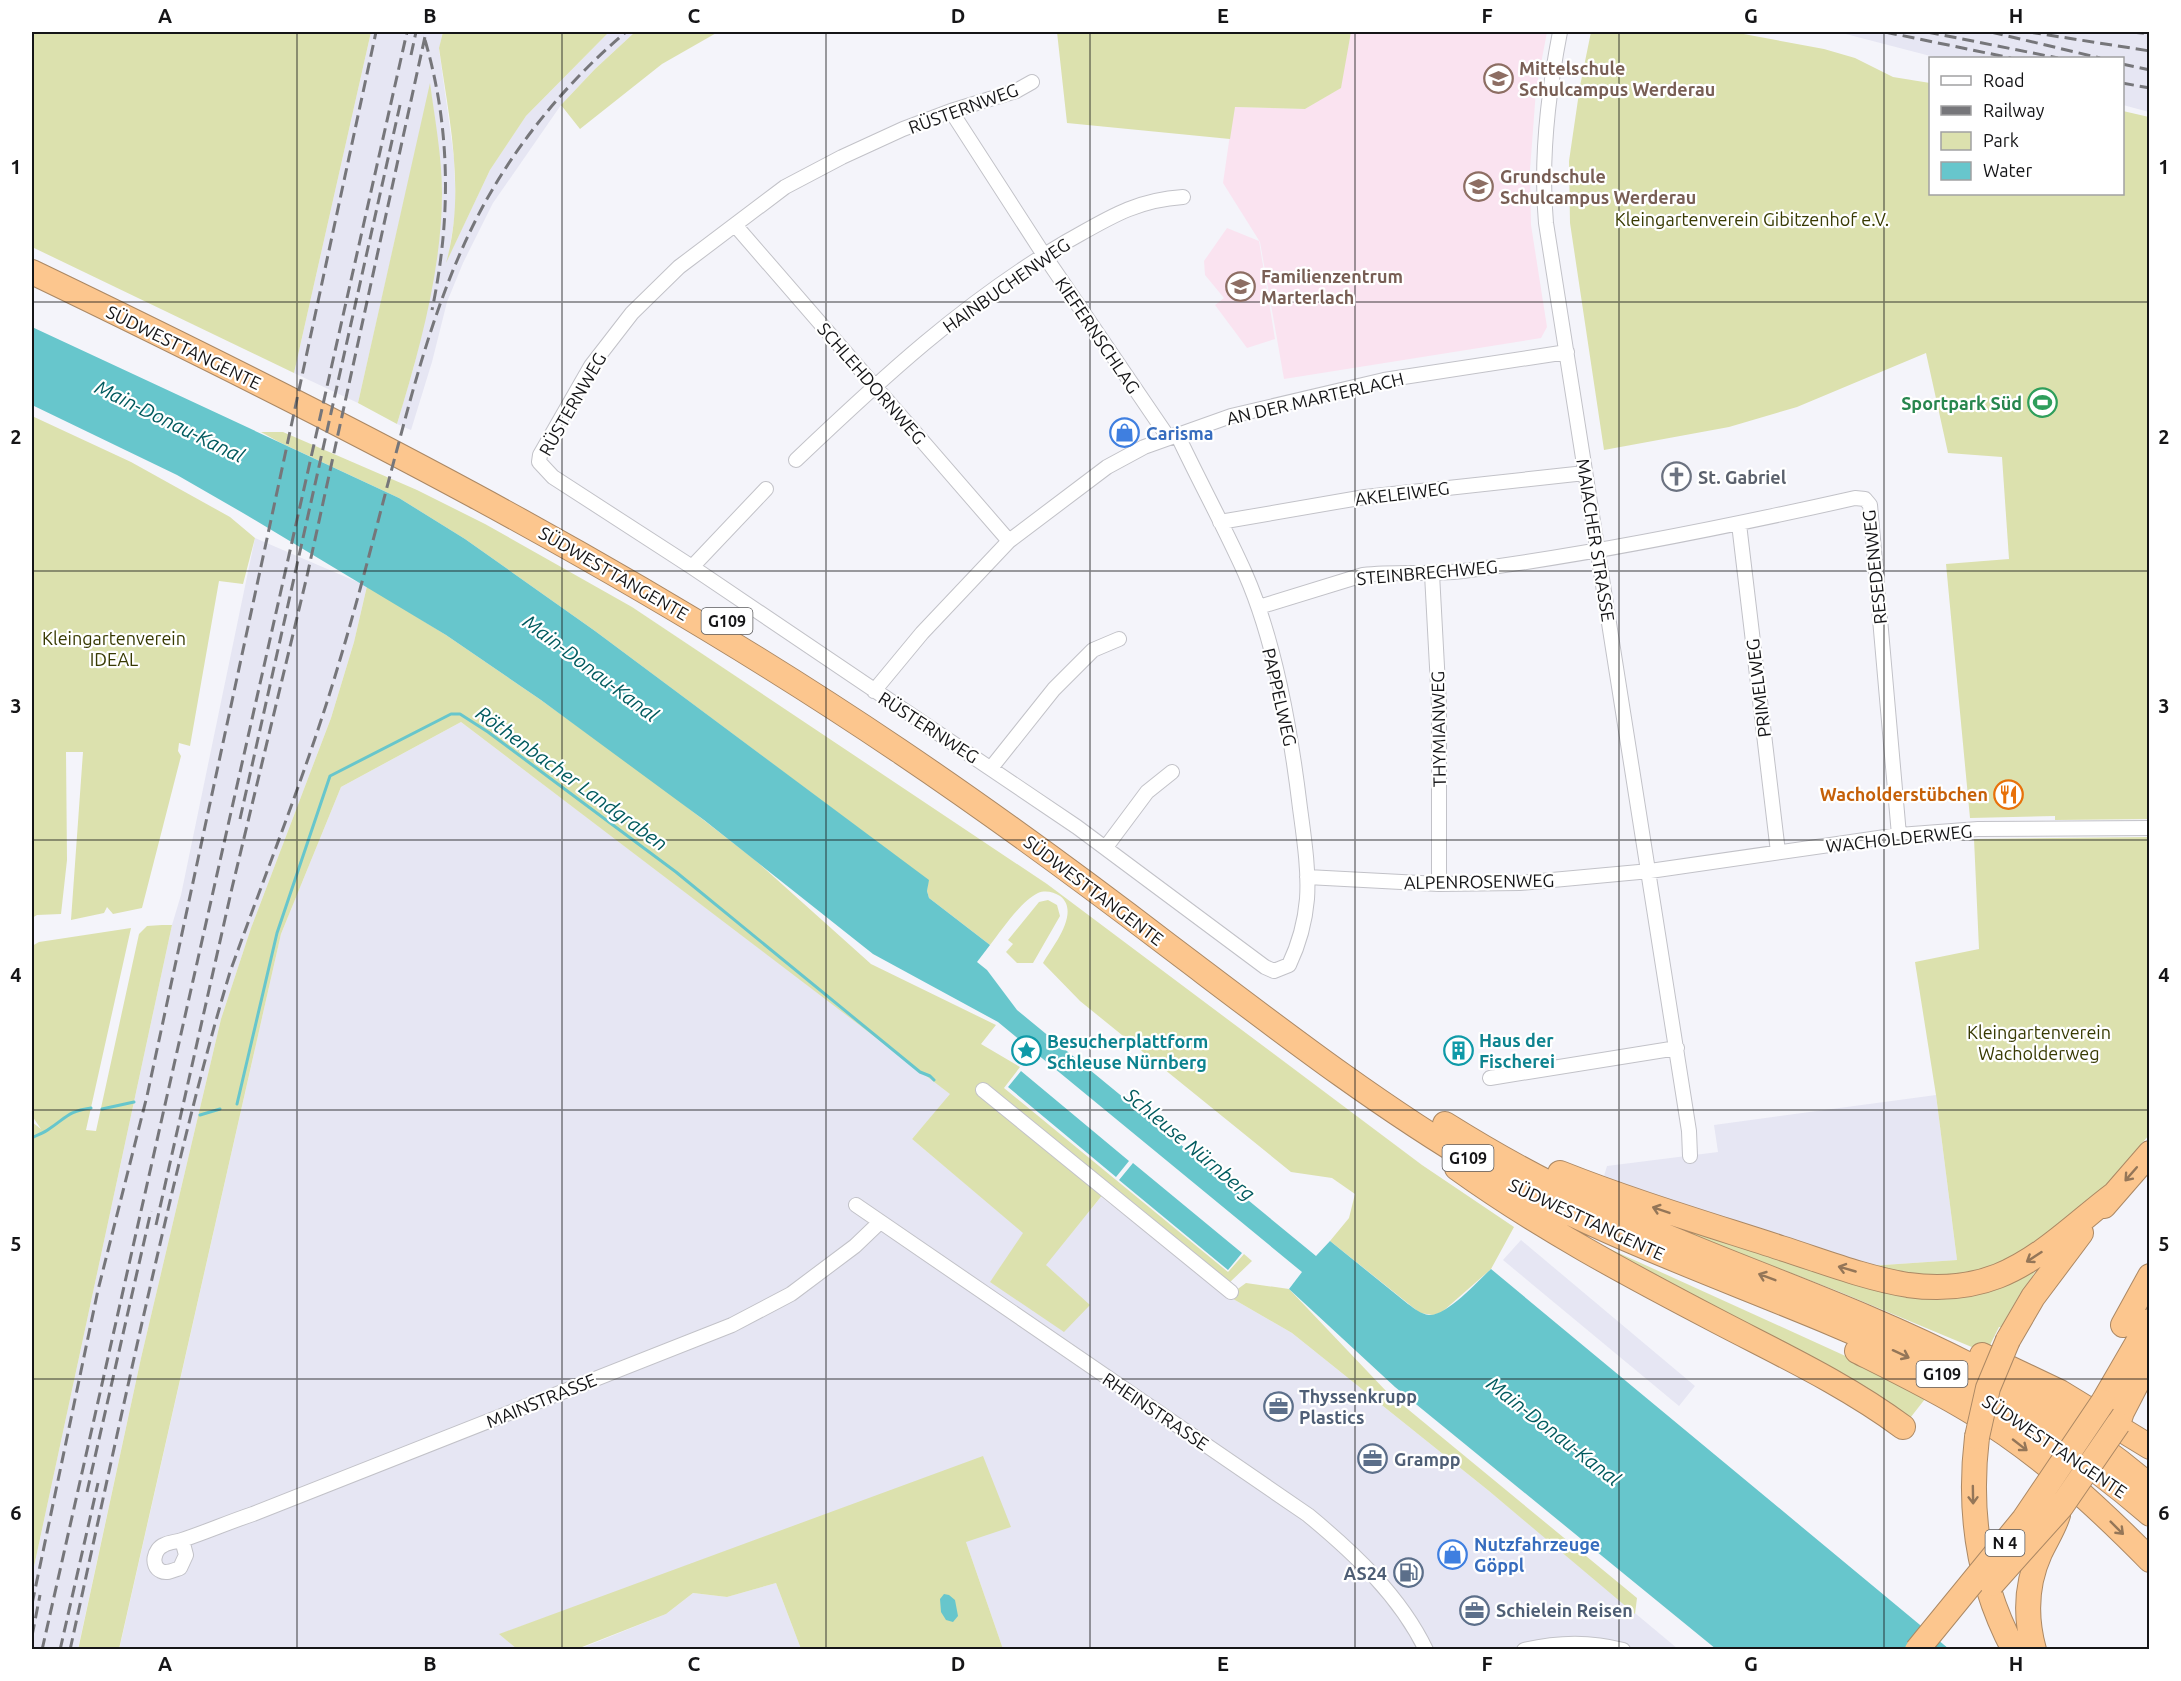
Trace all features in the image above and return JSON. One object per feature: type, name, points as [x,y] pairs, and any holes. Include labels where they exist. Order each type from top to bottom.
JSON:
[{"type":"highway","name":"SÜDWESTTANGENTE","points":[[32,254],[438,457],[585,537],[726,620],[851,699],[973,782],[1069,850],[1335,1050],[1442,1123],[1516,1166],[1594,1205],[1821,1298],[1931,1346],[2008,1387],[2081,1434],[2150,1486]]},
{"type":"highway","name":"SÜDWESTTANGENTE","points":[[32,272],[268,388],[459,486],[586,556],[704,626],[856,722],[977,805],[1086,883],[1340,1074],[1416,1126],[1504,1179],[1584,1220],[1868,1339],[1959,1383],[2003,1407],[2067,1449],[2150,1514]]},
{"type":"highway","points":[[1340,1074],[1353,1094],[1522,1213],[1616,1268],[1834,1382],[1903,1427]]},
{"type":"highway","points":[[1442,1123],[1560,1173],[1654,1207],[1841,1267],[1907,1284],[1946,1287],[1997,1276],[2043,1251],[2113,1195]]},
{"type":"highway","points":[[2014,1650],[1997,1614],[1980,1557],[1973,1491],[1977,1437],[1988,1388],[2008,1340],[2026,1308],[2059,1261],[2150,1153]]},
{"type":"highway","points":[[1712,1275],[1769,1309],[1910,1377],[1972,1412],[2014,1440],[2085,1496],[2150,1560]]},
{"type":"highway","points":[[2124,1325],[2150,1276]]},
{"type":"highway","points":[[1821,1298],[1886,1316],[2014,1370],[2060,1392],[2150,1447]]},
{"type":"highway","name":"N 4","points":[[1918,1650],[2024,1519],[2118,1413],[2150,1321]]},
{"type":"highway","points":[[2034,1650],[2027,1612],[2030,1586],[2038,1556],[2061,1507],[2150,1358]]},
{"type":"highway","points":[[2118,1413],[2150,1387]]},
{"type":"highway","points":[[1918,1650],[1958,1618],[1983,1594],[2061,1507]]},
{"type":"street","name":"MAIACHER STRASSE","points":[[1560,32],[1548,110],[1545,210],[1650,871],[1689,1131],[1690,1156]]},
{"type":"street","name":"RÜSTERNWEG","points":[[1032,82],[1016,91],[903,129],[839,158],[785,187],[679,267],[632,312],[591,366],[540,455],[539,462],[553,477],[692,567],[1106,847],[1265,968],[1274,971],[1280,969]]},
{"type":"street","name":"KIEFERNSCHLAG","points":[[951,111],[1044,255],[1172,436]]},
{"type":"street","name":"HAINBUCHENWEG","points":[[796,460],[874,386],[962,311],[1044,255],[1117,213],[1161,198],[1183,197]]},
{"type":"street","name":"SCHLEHDORNWEG","points":[[735,225],[1009,541]]},
{"type":"street","name":"AN DER MARTERLACH","points":[[874,691],[922,633],[1009,541],[1107,467],[1172,436],[1260,408],[1384,380],[1567,352]]},
{"type":"street","name":"PAPPELWEG","points":[[1172,436],[1246,574],[1278,680],[1293,750],[1307,877],[1303,928],[1289,965],[1280,969]]},
{"type":"street","name":"AKELEIWEG","points":[[1220,522],[1365,497],[1585,473]]},
{"type":"street","points":[[692,567],[766,489]]},
{"type":"street","name":"RESEDENWEG","points":[[1598,549],[1739,524],[1855,498],[1865,499],[1870,505],[1899,835]]},
{"type":"street","name":"PRIMELWEG","points":[[1739,524],[1778,852]]},
{"type":"street","name":"STEINBRECHWEG","points":[[1258,608],[1363,575],[1432,574],[1505,565],[1598,549]]},
{"type":"street","name":"THYMIANWEG","points":[[1432,574],[1439,704],[1438,884]]},
{"type":"street","name":"RÜSTERNWEG","points":[[991,768],[1054,689],[1093,650],[1119,639]]},
{"type":"street","points":[[1106,847],[1147,792],[1172,772]]},
{"type":"street","name":"WACHOLDERWEG","points":[[1650,871],[1899,835],[1978,830],[2150,828]]},
{"type":"street","name":"ALPENROSENWEG","points":[[1307,877],[1438,884],[1520,883],[1650,871]]},
{"type":"street","points":[[1490,1078],[1677,1048]]},
{"type":"street","points":[[984,1090],[1231,1292]]},
{"type":"street","name":"RHEINSTRASSE","points":[[856,1205],[879,1223],[1308,1515],[1341,1542],[1373,1574],[1417,1630],[1426,1650]]},
{"type":"street","name":"MAINSTRASSE","points":[[182,1540],[732,1325],[791,1294],[855,1246],[879,1223]]},
{"type":"street","points":[[1524,1650],[1545,1644],[1573,1643],[1597,1644],[1623,1650]]},
{"type":"shaded area","points":[[371,32],[443,32],[439,49],[454,158],[456,209],[448,258],[490,170],[526,116],[609,32],[635,32],[561,105],[493,203],[463,263],[447,302],[432,362],[411,430],[397,424],[426,313],[439,240],[442,193],[430,86],[358,403],[294,373]]},
{"type":"shaded area","points":[[1351,32],[1547,32],[1536,90],[1530,170],[1531,225],[1547,327],[1541,338],[1284,379],[1260,242],[1223,183],[1234,107],[1305,109],[1340,88]]},
{"type":"shaded area","points":[[1838,32],[2149,32],[2149,112],[2124,105],[2124,57],[1934,57]]},
{"type":"shaded area","name":"Familienzentrum Marterlach","points":[[1227,228],[1259,241],[1275,339],[1247,348],[1215,305],[1224,298],[1205,275],[1204,261]]},
{"type":"shaded area","points":[[255,538],[367,586],[354,642],[331,718],[251,928],[221,1019],[141,1358],[78,1649],[32,1650],[32,1576],[172,925],[181,895]]},
{"type":"shaded area","points":[[461,722],[951,1094],[912,1139],[1024,1233],[991,1281],[1045,1265],[1101,1197],[1228,1296],[1292,1333],[1489,1491],[1678,1649],[1003,1649],[966,1542],[583,1604],[500,1634],[517,1649],[119,1650],[281,934],[341,787]]},
{"type":"shaded area","points":[[1936,1095],[1957,1260],[1854,1267],[1604,1176],[1607,1166],[1718,1152],[1714,1125]]},
{"type":"shaded area","points":[[1521,1240],[1695,1386],[1679,1406],[1503,1260]]},
{"type":"shaded area","points":[[776,1583],[801,1649],[577,1650],[666,1614],[693,1593],[727,1597]]},
{"type":"green space","points":[[32,32],[371,32],[294,373],[32,247]]},
{"type":"green space","points":[[443,32],[609,32],[526,116],[490,170],[446,263],[455,209],[455,182],[451,129],[439,48]]},
{"type":"green space","points":[[635,32],[718,32],[662,64],[580,129],[561,105]]},
{"type":"green space","points":[[1057,32],[1351,32],[1341,88],[1305,109],[1235,107],[1230,139],[1067,123]]},
{"type":"green space","name":"Kleingartenverein Gibitzenhof e.V.","points":[[1591,32],[1733,32],[1824,49],[1855,58],[1893,77],[1929,83],[1929,195],[2124,195],[2124,111],[2149,117],[2149,819],[2055,820],[2055,816],[1970,818],[1946,564],[2009,559],[2002,457],[1948,453],[1926,353],[1797,407],[1729,427],[1604,450],[1570,223],[1569,161]]},
{"type":"green space","points":[[430,83],[441,166],[441,222],[428,310],[397,424],[358,403]]},
{"type":"green space","name":"Kleingartenverein IDEAL","points":[[32,416],[131,462],[230,517],[255,538],[243,584],[219,581],[190,746],[179,743],[178,751],[181,756],[142,908],[113,914],[107,907],[104,913],[71,920],[83,752],[66,752],[67,860],[61,914],[37,915],[32,918]]},
{"type":"green space","points":[[261,432],[283,432],[417,490],[485,524],[632,607],[1047,884],[1422,1165],[1514,1227],[1491,1269],[1442,1312],[1433,1315],[1420,1313],[1330,1241],[1349,1218],[1355,1194],[1332,1178],[1291,1172],[1080,1001],[1043,963],[1058,939],[1066,920],[1068,911],[1066,903],[1060,896],[1044,892],[1032,897],[1012,917],[990,945],[929,898],[928,880],[595,631],[465,539],[399,498]]},
{"type":"green space","points":[[367,586],[446,635],[656,783],[755,860],[871,964],[996,1025],[981,1044],[1020,1067],[1004,1088],[1228,1272],[1244,1254],[1252,1261],[1228,1284],[1108,1188],[1046,1265],[1090,1305],[1064,1332],[990,1282],[1023,1233],[912,1139],[950,1094],[461,722],[341,787],[281,934],[119,1649],[78,1650],[141,1358],[221,1019],[251,928],[331,718],[354,642]]},
{"type":"green space","name":"Kleingartenverein Wacholderweg","points":[[2149,837],[2149,1135],[2095,1199],[2049,1240],[1960,1282],[1854,1267],[1957,1260],[1936,1095],[1915,962],[1979,949],[1974,839]]},
{"type":"green space","points":[[1048,900],[1057,905],[1060,916],[1033,963],[1017,963],[1006,952],[1013,944],[1008,940],[1039,902]]},
{"type":"green space","points":[[172,925],[32,1576],[32,1122],[41,1129],[32,1116],[32,946],[39,942],[131,928],[86,1130],[96,1131],[139,934],[147,926]]},
{"type":"green space","points":[[1616,1205],[1887,1285],[2042,1262],[1999,1327],[1986,1353],[1840,1292]]},
{"type":"green space","points":[[1553,1219],[1610,1249],[1852,1359],[1925,1399],[1907,1422]]},
{"type":"green space","points":[[1246,1283],[1289,1289],[1387,1392],[1637,1598],[1635,1614],[1489,1491],[1292,1333],[1228,1296]]},
{"type":"green space","points":[[983,1456],[1011,1527],[966,1542],[1003,1649],[801,1649],[776,1583],[727,1597],[693,1593],[666,1614],[577,1649],[517,1649],[499,1634]]},
{"type":"water","name":"Main-Donau-Kanal","points":[[32,327],[399,498],[465,539],[595,631],[929,880],[927,891],[929,898],[990,945],[977,962],[987,970],[1017,1010],[1316,1256],[1330,1241],[1408,1304],[1429,1315],[1436,1314],[1453,1304],[1491,1269],[1949,1649],[1716,1649],[1395,1387],[1289,1289],[1302,1272],[998,1022],[873,954],[704,820],[541,700],[446,635],[177,475],[32,405]]},
{"type":"water","points":[[1021,1071],[1129,1161],[1116,1177],[1008,1087]]},
{"type":"water","points":[[1133,1163],[1242,1253],[1228,1270],[1119,1180]]},
{"type":"water","points":[[944,1594],[955,1600],[958,1616],[953,1622],[946,1620],[941,1612],[940,1599]]},
{"type":"waterway","name":"Röthenbacher Landgraben","points":[[237,1104],[277,933],[330,776],[451,714],[460,714],[488,732],[676,872],[920,1072],[934,1080]]},
{"type":"waterway","name":"Röthenbacher Landgraben","points":[[102,1109],[134,1102]]},
{"type":"waterway","name":"Röthenbacher Landgraben","points":[[32,1138],[72,1113],[91,1108]]},
{"type":"waterway","name":"Röthenbacher Landgraben","points":[[200,1115],[220,1109]]},
{"type":"railway","points":[[32,1604],[98,1290],[147,1096],[376,32]]},
{"type":"railway","points":[[42,1650],[407,32]]},
{"type":"railway","points":[[411,55],[416,32]]},
{"type":"railway","points":[[156,1225],[232,888],[307,576],[426,32]]},
{"type":"railway","points":[[70,1650],[154,1268],[213,1032],[230,972],[301,780],[327,702],[355,608],[415,382],[434,322],[468,236],[496,183],[546,113],[585,70],[626,32]]},
{"type":"railway","points":[[1885,32],[2006,57]]},
{"type":"railway","points":[[1927,32],[2053,57]]},
{"type":"railway","points":[[1991,32],[2096,57]]},
{"type":"railway","points":[[2029,32],[2150,51]]},
{"type":"railway","points":[[2132,32],[2150,34]]},
{"type":"railway","points":[[425,40],[440,107],[445,175],[443,242],[432,310]]},
{"type":"railway","points":[[2124,64],[2150,70]]},
{"type":"railway","points":[[2124,83],[2150,88]]},
{"type":"railway","points":[[240,819],[400,105]]},
{"type":"railway","points":[[87,1492],[151,1211]]},
{"type":"railway","points":[[60,1650],[98,1483]]},
{"type":"railway","points":[[32,1636],[40,1595]]},
{"type":"place","name":"Mittelschule Schulcampus Werderau","points":[[1498,78]]},
{"type":"place","name":"Grundschule Schulcampus Werderau","points":[[1479,186]]},
{"type":"place","name":"Familienzentrum Marterlach","points":[[1240,286]]},
{"type":"place","name":"Sportpark Süd","points":[[2043,403]]},
{"type":"place","name":"Carisma","points":[[1125,433]]},
{"type":"place","name":"St. Gabriel","points":[[1677,477]]},
{"type":"place","name":"Wacholderstübchen","points":[[2009,794]]},
{"type":"place","name":"Haus der Fischerei","points":[[1458,1050]]},
{"type":"place","name":"Besucherplattform Schleuse Nürnberg","points":[[1026,1051]]},
{"type":"place","name":"Thyssenkrupp Plastics","points":[[1278,1406]]},
{"type":"place","name":"Grampp","points":[[1373,1459]]},
{"type":"place","name":"Nutzfahrzeuge Göppl","points":[[1453,1554]]},
{"type":"place","name":"AS24","points":[[1408,1573]]},
{"type":"place","name":"Schielein Reisen","points":[[1475,1610]]},
{"type":"water label","name":"Schleuse Nürnberg","points":[[1190,1144]]}]
